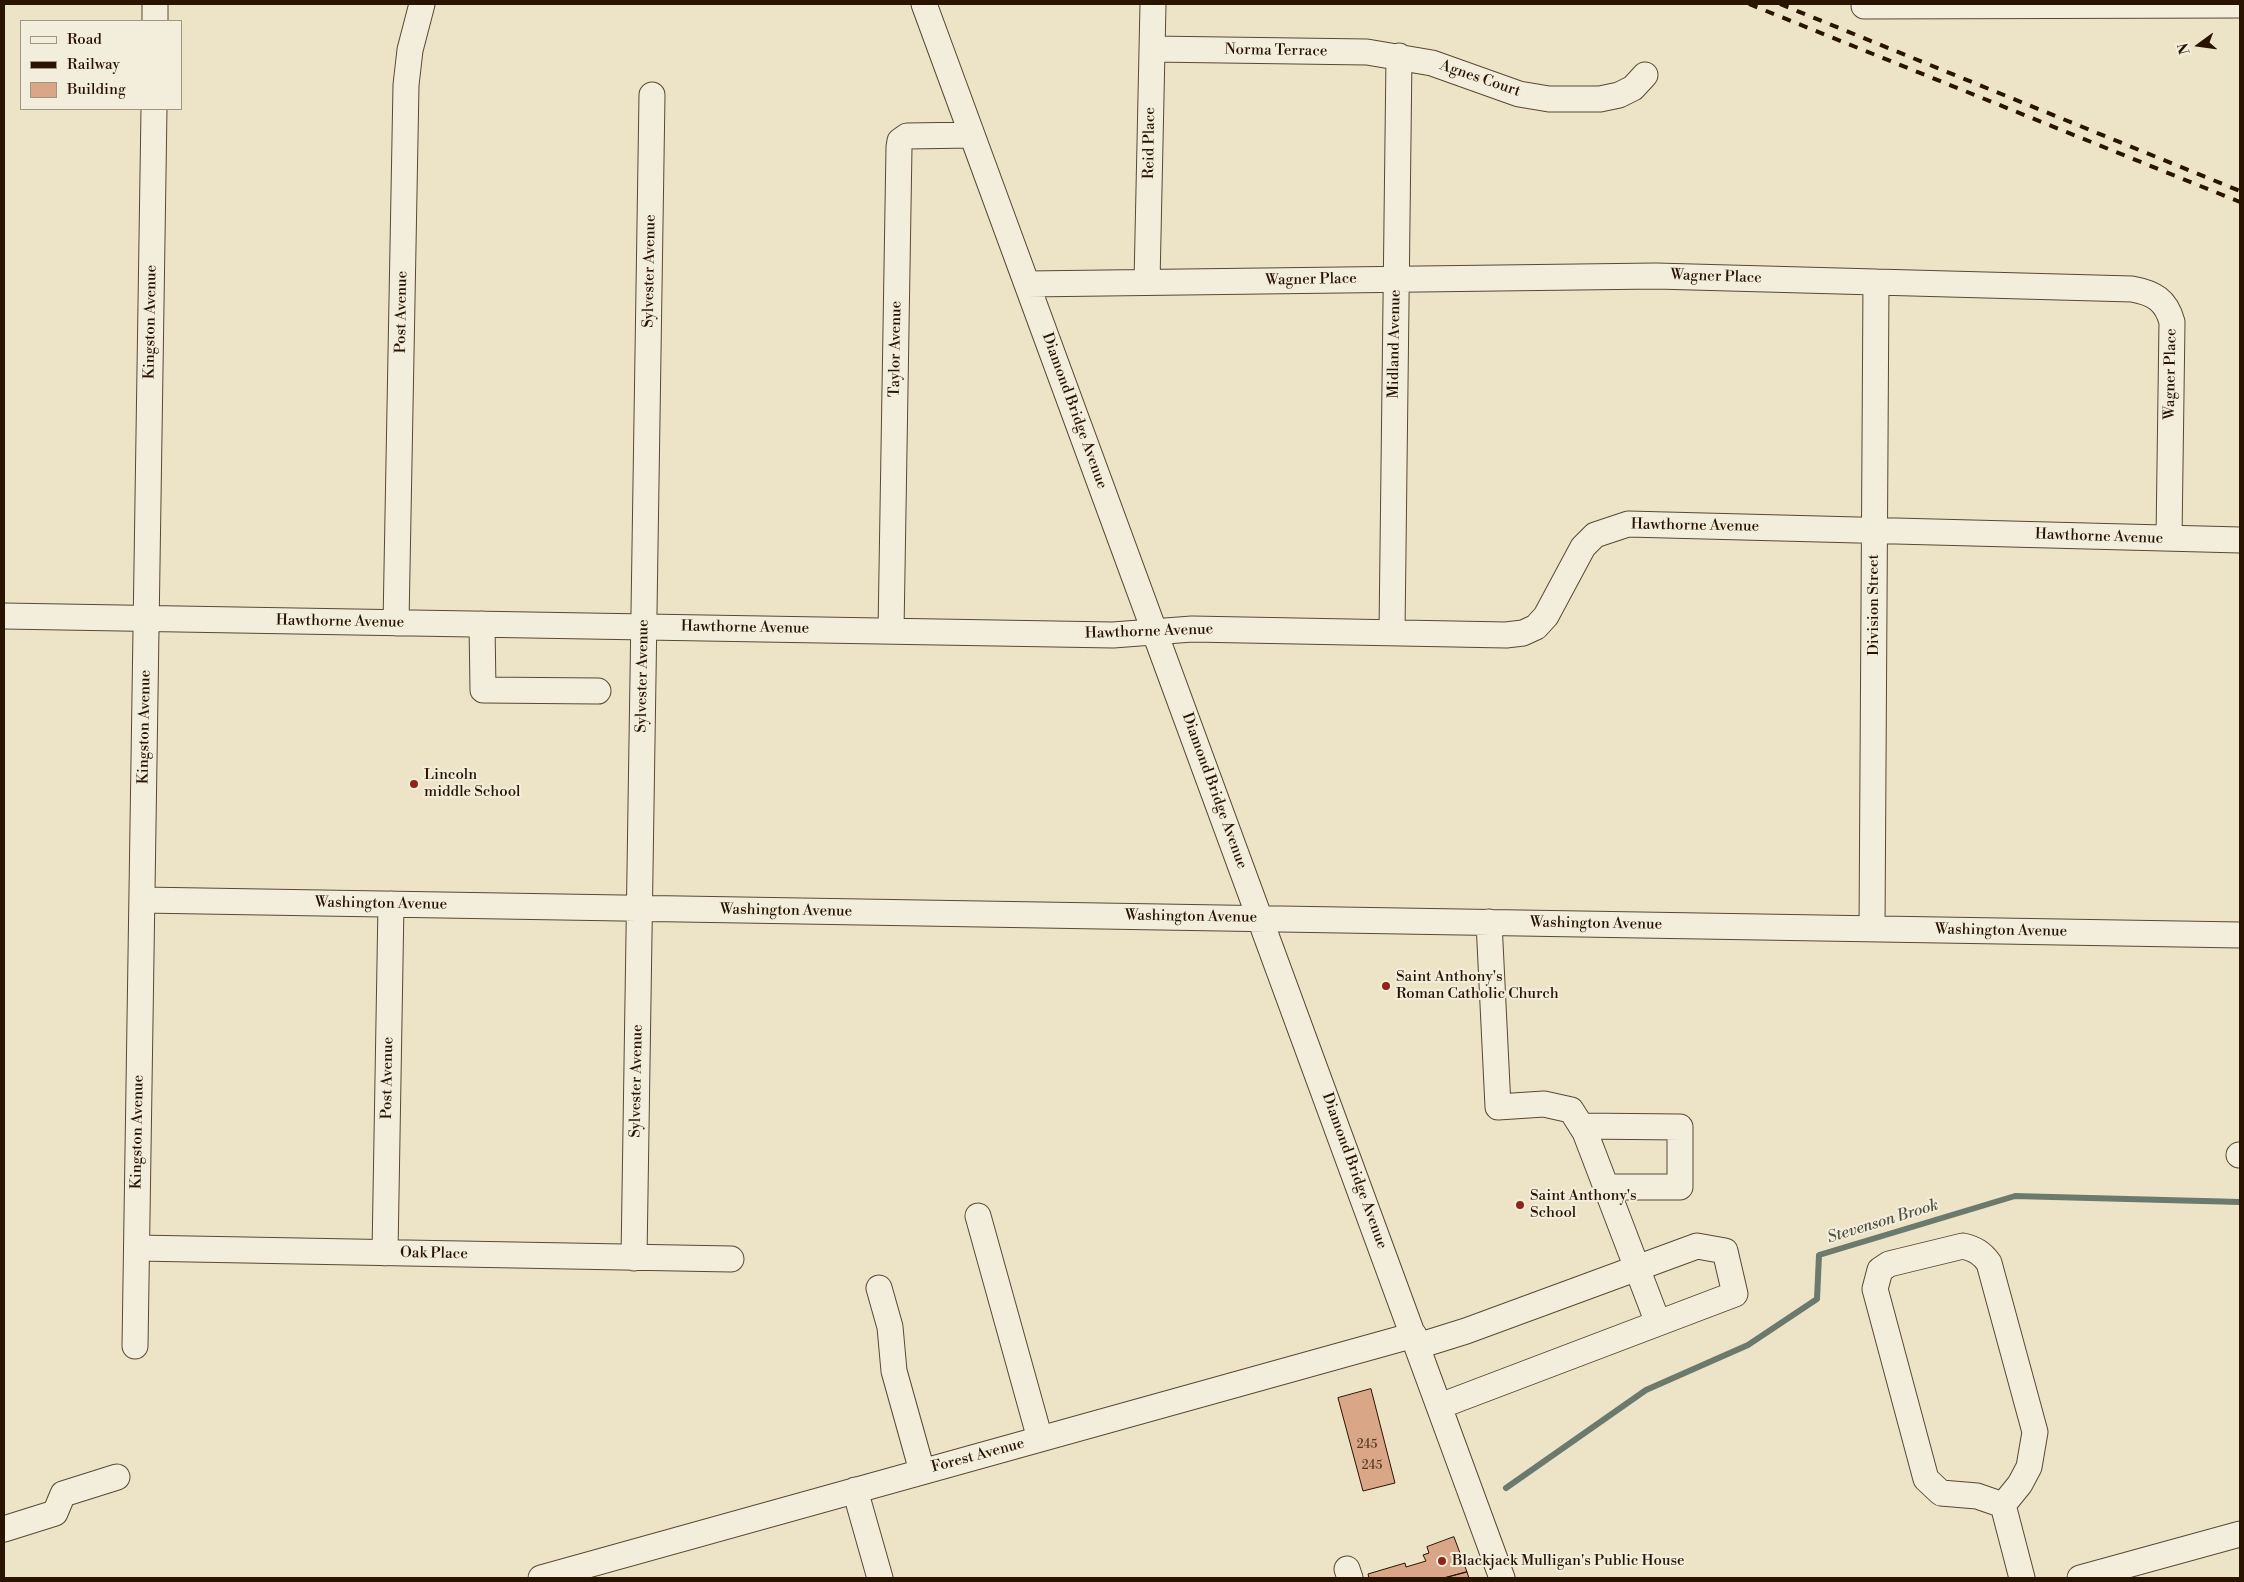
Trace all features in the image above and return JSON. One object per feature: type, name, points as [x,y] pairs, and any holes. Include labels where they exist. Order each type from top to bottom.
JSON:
[{"type":"street","points":[[154,4],[155,20]]},
{"type":"street","name":"Post Avenue","points":[[396,623],[406,85],[410,50],[422,4]]},
{"type":"street","name":"Diamond Bridge Avenue","points":[[924,4],[1502,1578]]},
{"type":"street","name":"Reid Place","points":[[1147,282],[1153,4]]},
{"type":"street","points":[[1864,6],[2240,5]]},
{"type":"street","name":"Norma Terrace","points":[[1152,49],[1367,52],[1399,56]]},
{"type":"street","name":"Agnes Court","points":[[1399,56],[1432,63],[1519,94],[1549,99],[1600,99],[1619,95],[1633,88],[1645,75]]},
{"type":"street","name":"Midland Avenue","points":[[1392,632],[1399,56]]},
{"type":"street","name":"Sylvester Avenue","points":[[634,1258],[652,95]]},
{"type":"street","name":"Kingston Avenue","points":[[135,1346],[154,110]]},
{"type":"street","name":"Taylor Avenue","points":[[892,631],[900,141],[907,136],[972,135]]},
{"type":"street","name":"Wagner Place","points":[[1027,284],[1656,276],[2132,289],[2149,292],[2161,300],[2169,310],[2172,322],[2169,538]]},
{"type":"street","name":"Division Street","points":[[1872,929],[1876,282]]},
{"type":"street","name":"Hawthorne Avenue","points":[[4,616],[1113,635],[1192,629],[1506,635],[1523,633],[1536,627],[1546,616],[1583,547],[1595,535],[1628,524],[2240,540]]},
{"type":"street","points":[[482,624],[483,690],[598,691]]},
{"type":"street","name":"Washington Avenue","points":[[142,900],[2240,935]]},
{"type":"street","name":"Post Avenue","points":[[385,1253],[391,904]]},
{"type":"street","points":[[1440,1406],[1658,1323],[1606,1187],[1581,1126],[1571,1110],[1544,1104],[1498,1108],[1489,922]]},
{"type":"street","points":[[1581,1126],[1680,1127],[1680,1188],[1606,1187]]},
{"type":"street","points":[[978,1216],[1040,1439]]},
{"type":"street","name":"Forest Avenue","points":[[541,1578],[1040,1439],[1416,1340],[1466,1331],[1697,1246],[1725,1251],[1735,1294],[1658,1323]]},
{"type":"street","points":[[1963,1246],[1984,1255],[1989,1263],[2035,1432],[2029,1467],[2020,1484],[2003,1505],[1977,1496],[1941,1493],[1926,1479],[1875,1288],[1880,1270],[1889,1264],[1963,1246]]},
{"type":"street","name":"Oak Place","points":[[136,1248],[730,1259]]},
{"type":"street","points":[[879,1288],[890,1327],[894,1371],[922,1471]]},
{"type":"street","points":[[4,1529],[56,1513],[63,1494],[117,1477]]},
{"type":"street","points":[[855,1490],[880,1578]]},
{"type":"street","points":[[2003,1505],[2022,1578]]},
{"type":"street","points":[[2080,1578],[2240,1534]]},
{"type":"building","points":[[1371,1389],[1395,1483],[1363,1491],[1338,1398]]},
{"type":"building","points":[[1454,1537],[1467,1572],[1444,1578],[1369,1578],[1368,1574],[1405,1563],[1406,1567],[1426,1561],[1423,1555],[1429,1553],[1427,1547]]},
{"type":"building","points":[[1467,1572],[1469,1578],[1444,1578]]},
{"type":"waterway","name":"Stevenson Brook","points":[[1506,1488],[1646,1390],[1748,1345],[1817,1299],[1819,1255],[2015,1196],[2240,1202]]},
{"type":"railway","points":[[1749,4],[2240,202]]},
{"type":"railway","points":[[1780,4],[2240,191]]},
{"type":"place","name":"Lincoln middle School","points":[[414,784]]},
{"type":"place","name":"Saint Anthony's Roman Catholic Church","points":[[1386,986]]},
{"type":"place","name":"Saint Anthony's School","points":[[1520,1205]]},
{"type":"place","name":"Blackjack Mulligan's Public House","points":[[1442,1561]]}]
